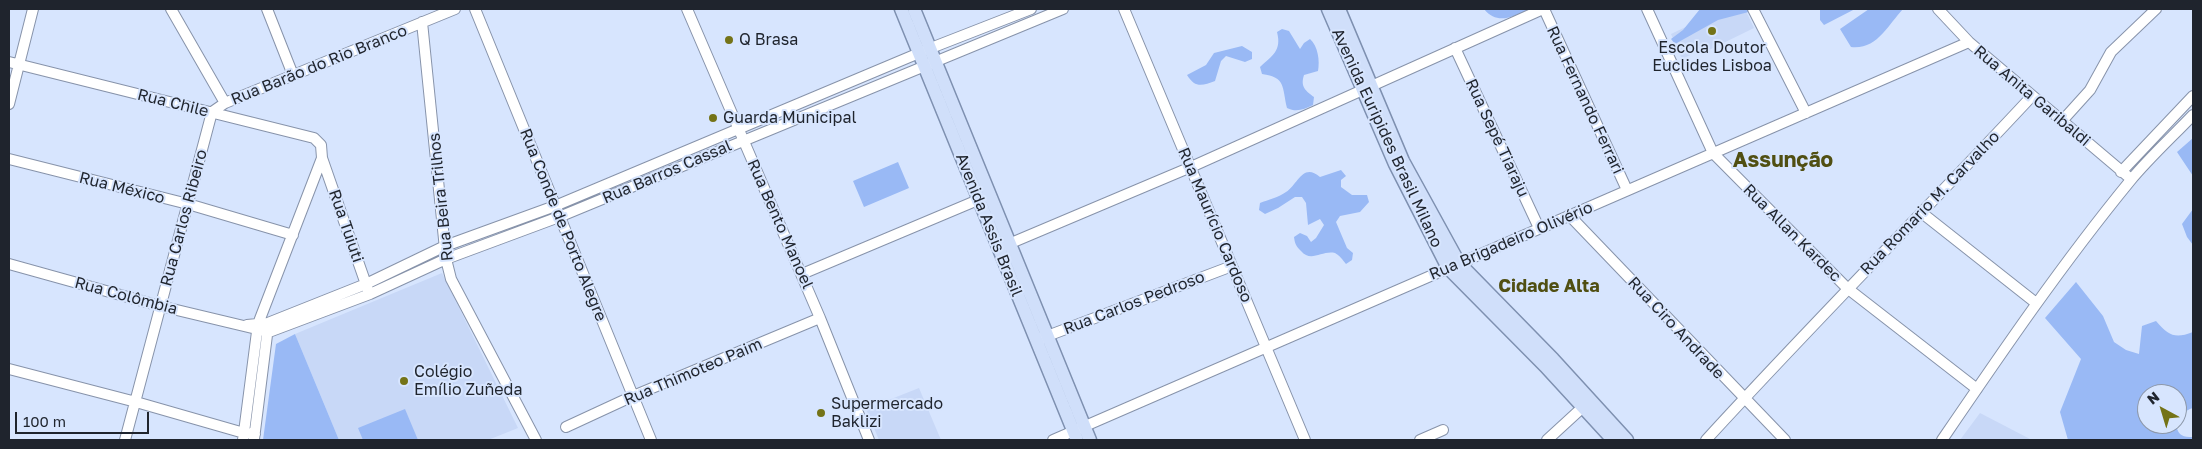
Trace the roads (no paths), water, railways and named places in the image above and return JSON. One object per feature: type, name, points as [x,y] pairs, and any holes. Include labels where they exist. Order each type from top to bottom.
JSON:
[{"type":"main road","name":"Avenida Assis Brasil","points":[[901,9],[921,60],[985,198],[1078,432],[1090,440]]},
{"type":"main road","name":"Avenida Assis Brasil","points":[[914,9],[936,60],[985,198]]},
{"type":"main road","name":"Avenida Euripides Brasil Milano","points":[[1328,9],[1367,87]]},
{"type":"main road","name":"Avenida Euripides Brasil Milano","points":[[1339,9],[1367,87],[1399,163],[1454,266],[1627,440]]},
{"type":"main road","name":"Avenida Euripides Brasil Milano","points":[[1549,363],[1613,440]]},
{"type":"street","points":[[9,104],[14,64],[33,9]]},
{"type":"street","points":[[171,9],[225,103]]},
{"type":"street","points":[[267,9],[293,75]]},
{"type":"street","name":"Rua Barão do Rio Branco","points":[[212,112],[225,103],[455,9]]},
{"type":"street","name":"Rua Conde de Porto Alegre","points":[[475,9],[651,440]]},
{"type":"street","name":"Rua Bento Manoel","points":[[687,9],[802,274],[869,440]]},
{"type":"street","points":[[1030,9],[1032,21]]},
{"type":"street","name":"Rua Barros Cassal","points":[[263,327],[370,294],[446,259],[559,217],[743,141],[921,60],[931,48],[1030,9]]},
{"type":"street","name":"Rua Barros Cassal","points":[[263,327],[366,284],[445,246],[555,206],[738,128],[921,60],[936,60],[1063,9]]},
{"type":"street","name":"Rua Maurício Cardoso","points":[[1124,9],[1305,440]]},
{"type":"street","points":[[1005,246],[1191,166],[1544,9]]},
{"type":"street","name":"Rua Fernando Ferrari","points":[[1544,9],[1627,190]]},
{"type":"street","name":"Rua Allan Kardec","points":[[1646,9],[1713,153],[1847,288],[1977,389]]},
{"type":"street","points":[[1753,9],[1806,113]]},
{"type":"street","name":"Rua Anita Garibaldi","points":[[1938,9],[1969,42],[2131,180]]},
{"type":"street","points":[[2062,121],[2090,90],[2111,52],[2156,9]]},
{"type":"street","name":"Rua Beira Trilhos","points":[[422,22],[446,259],[451,279],[535,438]]},
{"type":"street","name":"Rua Brigadeiro Olivério","points":[[1053,440],[1078,432],[1266,347],[1969,42]]},
{"type":"street","name":"Rua Sepé Tiaraju","points":[[1455,48],[1540,228]]},
{"type":"street","name":"Rua Chile","points":[[14,64],[314,138],[320,145],[322,158]]},
{"type":"street","name":"Rua Romario M. Carvalho","points":[[1706,440],[1847,288],[1922,214],[2032,96]]},
{"type":"street","points":[[2120,172],[2193,96]]},
{"type":"street","name":"Rua Carlos Ribeiro","points":[[125,440],[212,112]]},
{"type":"street","points":[[1942,440],[2036,303],[2131,180],[2193,115]]},
{"type":"street","points":[[9,369],[136,402],[249,437],[266,306],[322,158]]},
{"type":"street","name":"Rua Tuiuti","points":[[322,158],[370,294]]},
{"type":"street","name":"Rua México","points":[[9,159],[188,204],[293,236]]},
{"type":"street","points":[[802,274],[985,198]]},
{"type":"street","points":[[1922,214],[2036,303]]},
{"type":"street","name":"Rua Ciro Andrade","points":[[1570,215],[1743,399],[1785,440]]},
{"type":"street","name":"Rua Colômbia","points":[[9,264],[160,306],[244,326],[263,327]]},
{"type":"street","name":"Rua Carlos Pedroso","points":[[1042,338],[1232,266]]},
{"type":"street","name":"Rua Thimoteo Paim","points":[[566,427],[633,396],[820,318]]},
{"type":"street","points":[[1547,440],[1583,406]]},
{"type":"street","points":[[1420,440],[1443,430]]},
{"type":"street","points":[[522,440],[535,438]]},
{"type":"place","name":"Escola Doutor Euclides Lisboa","points":[[1712,31]]},
{"type":"place","name":"Q Brasa","points":[[729,40]]},
{"type":"place","name":"Guarda Municipal","points":[[713,118]]},
{"type":"place","name":"Colégio Emílio Zuñeda","points":[[404,381]]},
{"type":"place","name":"Supermercado Baklizi","points":[[821,413]]},
{"type":"district","name":"Assunção","points":[[1783,160]]},
{"type":"district","name":"Cidade Alta","points":[[1549,286]]}]
